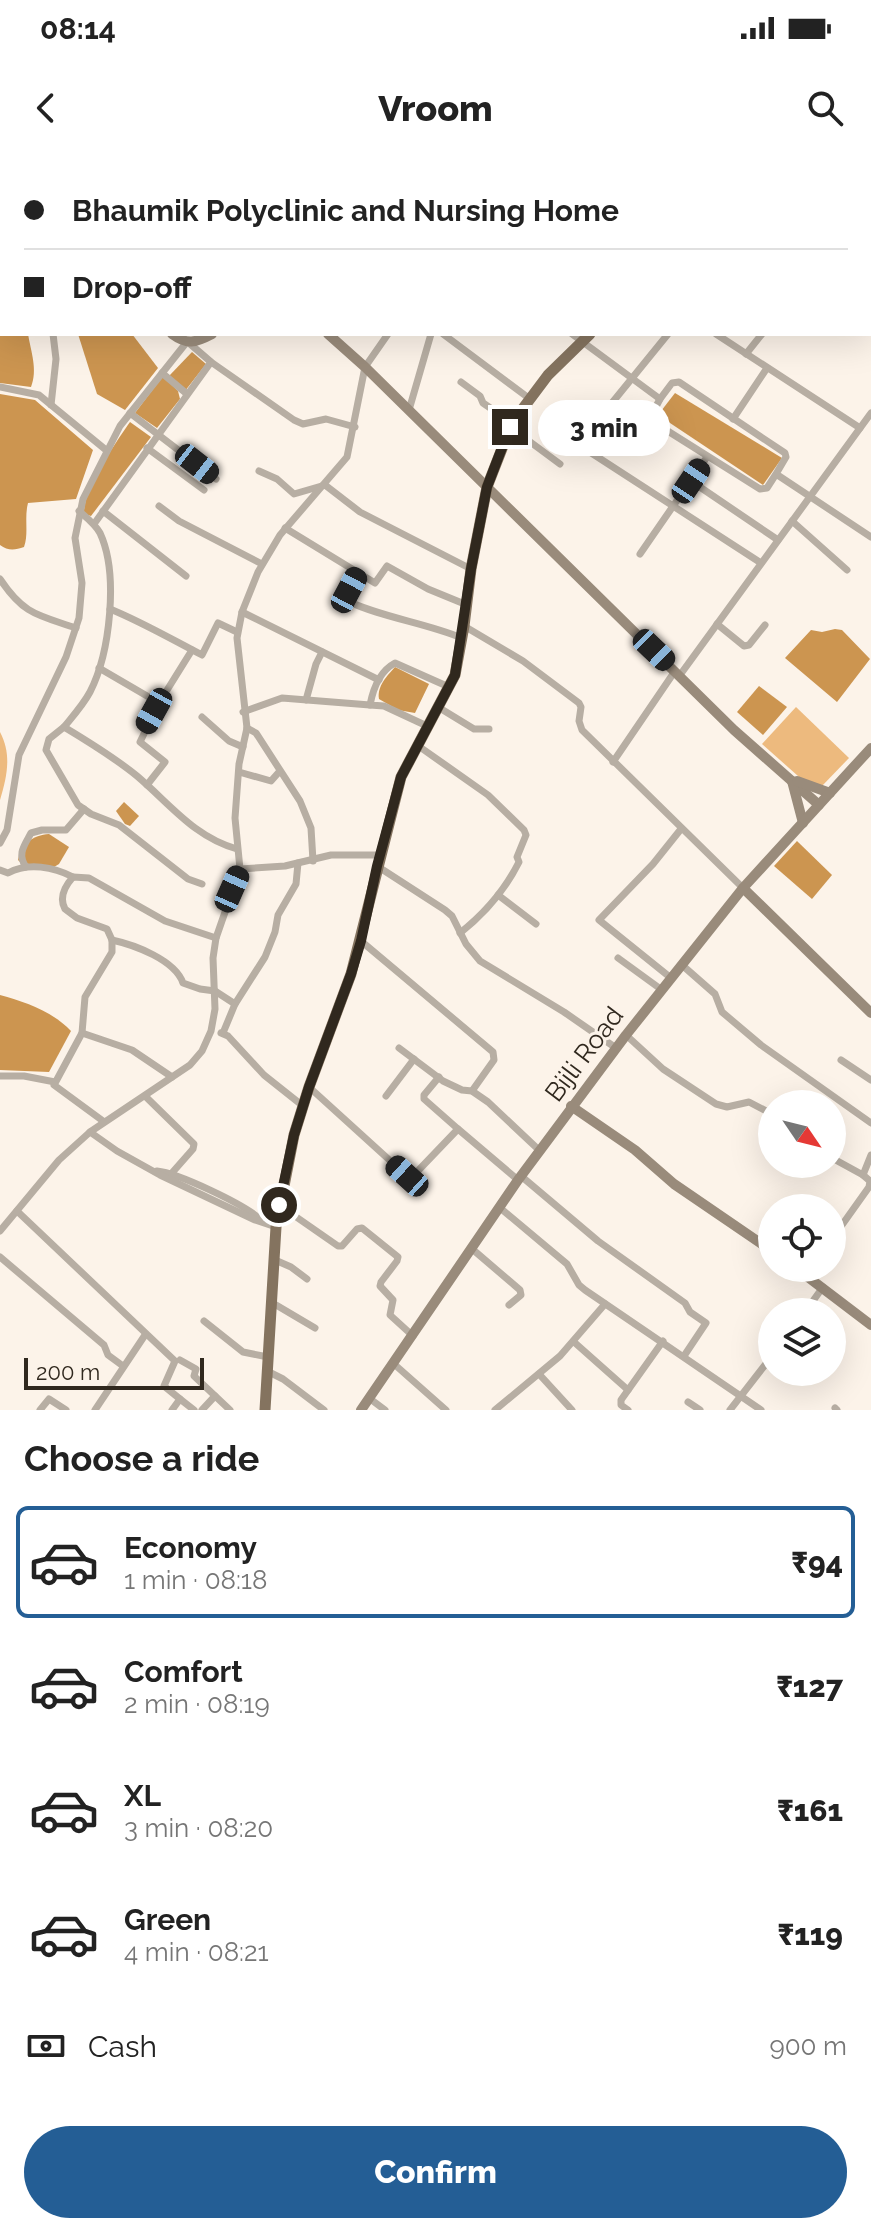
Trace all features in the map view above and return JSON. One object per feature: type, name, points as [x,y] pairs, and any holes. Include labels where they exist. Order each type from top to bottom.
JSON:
[{"type":"main road","points":[[265,1410],[276,1227],[303,1106],[361,941],[401,777],[455,675],[487,487],[511,425],[581,337]]},
{"type":"street","points":[[51,405],[56,359],[53,336]]},
{"type":"street","points":[[176,336],[294,420],[303,424],[326,419],[355,427]]},
{"type":"street","points":[[0,843],[7,830],[19,755],[63,665],[76,628],[82,583],[75,538],[79,511],[106,450],[130,413],[188,343],[207,336]]},
{"type":"street","points":[[330,336],[734,730],[819,805]]},
{"type":"street","points":[[0,1231],[59,1160],[103,1121],[145,1096],[197,1058],[211,1031],[216,938],[240,869],[235,818],[247,728],[237,632],[242,612],[262,564],[285,528],[347,457],[365,367],[387,336]]},
{"type":"street","points":[[409,410],[430,336]]},
{"type":"street","points":[[446,336],[530,399]]},
{"type":"street","points":[[607,409],[666,336]]},
{"type":"street","points":[[719,336],[860,428]]},
{"type":"street","points":[[746,354],[760,336]]},
{"type":"street","points":[[581,337],[660,399]]},
{"type":"street","points":[[94,524],[185,392],[211,362]]},
{"type":"street","points":[[733,419],[767,368]]},
{"type":"street","points":[[162,373],[185,392]]},
{"type":"street","points":[[677,381],[733,419],[785,453],[786,457],[767,488],[760,489],[652,421],[652,412],[677,381]]},
{"type":"street","points":[[461,382],[560,464]]},
{"type":"street","points":[[0,387],[34,393],[106,450]]},
{"type":"street","points":[[130,413],[216,479]]},
{"type":"street","points":[[613,762],[871,413]]},
{"type":"street","points":[[579,445],[761,563]]},
{"type":"street","points":[[147,448],[204,490]]},
{"type":"street","points":[[640,554],[707,457]]},
{"type":"street","points":[[259,471],[277,479],[294,494],[325,485]]},
{"type":"street","points":[[776,474],[871,537]]},
{"type":"street","points":[[691,481],[778,540]]},
{"type":"street","points":[[325,485],[360,512],[471,569]]},
{"type":"street","points":[[159,506],[179,521],[262,564]]},
{"type":"street","points":[[79,511],[94,524],[105,553],[110,609],[107,640],[99,668],[82,704],[64,727],[49,739],[46,750],[73,798],[84,809],[119,825],[188,879],[202,884]]},
{"type":"street","points":[[103,511],[186,576]]},
{"type":"street","points":[[792,521],[847,570]]},
{"type":"street","points":[[285,528],[377,583],[387,566],[428,589],[467,605]]},
{"type":"street","points":[[358,574],[345,600],[389,617],[463,632],[523,661],[579,703],[582,712],[579,726],[871,1013]]},
{"type":"street","points":[[0,579],[12,598],[25,610],[76,628]]},
{"type":"street","points":[[110,609],[202,655],[218,623],[237,632]]},
{"type":"street","points":[[242,612],[379,680]]},
{"type":"street","points":[[717,624],[744,646],[749,645],[765,625]]},
{"type":"street","points":[[147,785],[165,762],[140,742],[159,703],[192,650]]},
{"type":"street","points":[[306,700],[322,652]]},
{"type":"street","points":[[370,705],[379,680],[395,663],[449,687]]},
{"type":"street","points":[[99,668],[159,703]]},
{"type":"street","points":[[243,712],[274,700],[306,700],[384,706],[427,726]]},
{"type":"street","points":[[438,707],[474,729],[489,729]]},
{"type":"street","points":[[202,717],[229,741],[243,747]]},
{"type":"street","points":[[64,727],[124,766],[187,824],[217,842],[237,849]]},
{"type":"street","points":[[247,728],[256,733],[300,801],[311,828],[313,861]]},
{"type":"street","points":[[417,745],[488,795],[524,830],[526,838],[517,857],[519,862],[498,895],[460,933]]},
{"type":"street","name":"Bijli Road","points":[[361,1410],[571,1106],[743,888],[871,748]]},
{"type":"street","points":[[239,772],[271,781],[279,772]]},
{"type":"street","points":[[792,779],[830,793]]},
{"type":"street","points":[[792,779],[803,823]]},
{"type":"street","points":[[26,867],[21,852],[31,833],[66,830],[84,809]]},
{"type":"street","points":[[671,978],[599,920],[653,864],[681,829]]},
{"type":"street","points":[[240,869],[313,861],[344,854],[380,860],[445,910],[474,954],[488,968],[564,1012],[616,1048]]},
{"type":"street","points":[[223,1033],[235,1004],[265,957],[278,915],[295,887],[298,863]]},
{"type":"street","points":[[0,870],[8,873],[18,867],[26,867],[89,878],[165,921],[216,938]]},
{"type":"street","points":[[73,877],[64,890],[65,909],[77,918],[107,929],[112,940],[109,959],[85,997],[82,1033],[55,1087],[103,1121]]},
{"type":"street","points":[[498,895],[536,924]]},
{"type":"street","points":[[112,940],[135,945],[161,959],[179,975],[183,983],[215,991],[235,1004]]},
{"type":"street","points":[[361,941],[493,1052],[494,1060],[472,1091]]},
{"type":"street","points":[[618,958],[662,990]]},
{"type":"street","points":[[682,965],[715,994],[722,1012],[761,1045],[871,1123]]},
{"type":"street","points":[[211,1031],[228,1036],[275,1085],[303,1106]]},
{"type":"street","points":[[82,1033],[132,1050],[172,1077]]},
{"type":"street","points":[[626,1035],[663,1069],[716,1104],[727,1107],[749,1102],[758,1107]]},
{"type":"street","points":[[399,1048],[439,1077],[462,1090],[472,1091],[493,1106],[540,1151]]},
{"type":"street","points":[[386,1096],[414,1059]]},
{"type":"street","points":[[841,1060],[871,1080]]},
{"type":"street","points":[[0,1076],[24,1076],[55,1082]]},
{"type":"street","points":[[439,1077],[424,1099],[598,1241],[685,1303],[690,1312],[706,1323],[684,1356]]},
{"type":"street","points":[[309,1087],[410,1177],[458,1129]]},
{"type":"street","points":[[145,1096],[194,1144],[171,1174]]},
{"type":"street","points":[[571,1106],[635,1150],[674,1184],[758,1241]]},
{"type":"street","points":[[90,1132],[117,1151],[155,1171],[255,1220],[261,1220]]},
{"type":"street","points":[[863,1175],[871,1155]]},
{"type":"street","points":[[846,1166],[870,1181],[846,1219]]},
{"type":"street","points":[[155,1171],[171,1174],[276,1227]]},
{"type":"street","points":[[279,1205],[338,1246],[362,1228],[398,1257],[380,1284],[393,1300],[390,1315],[413,1336]]},
{"type":"street","points":[[499,1207],[571,1268],[579,1285],[761,1410]]},
{"type":"street","points":[[17,1211],[175,1361],[164,1386],[194,1410]]},
{"type":"street","points":[[471,1248],[520,1290],[521,1295],[509,1305]]},
{"type":"street","points":[[0,1257],[104,1345],[108,1355],[123,1366]]},
{"type":"street","points":[[275,1260],[307,1279]]},
{"type":"street","points":[[815,1282],[871,1325]]},
{"type":"street","points":[[812,1298],[818,1284]]},
{"type":"street","points":[[271,1302],[315,1328]]},
{"type":"street","points":[[495,1410],[574,1342],[605,1304]]},
{"type":"street","points":[[204,1321],[243,1352],[268,1357]]},
{"type":"street","points":[[95,1410],[145,1335]]},
{"type":"street","points":[[628,1410],[620,1403],[663,1341]]},
{"type":"street","points":[[574,1342],[628,1390]]},
{"type":"street","points":[[180,1360],[196,1369],[194,1376],[230,1410]]},
{"type":"street","points":[[394,1364],[446,1410]]},
{"type":"street","points":[[267,1371],[283,1379],[324,1410]]},
{"type":"street","points":[[730,1410],[758,1373]]},
{"type":"street","points":[[539,1374],[572,1410]]},
{"type":"street","points":[[202,1410],[215,1396]]},
{"type":"street","points":[[369,1398],[385,1410]]},
{"type":"street","points":[[40,1410],[49,1399],[66,1410]]},
{"type":"street","points":[[172,1410],[180,1399]]},
{"type":"street","points":[[688,1402],[700,1410]]},
{"type":"shaded area","points":[[0,336],[28,336],[34,368],[31,387],[0,383]]},
{"type":"shaded area","points":[[79,336],[134,336],[158,368],[125,410],[97,394]]},
{"type":"shaded area","points":[[192,352],[206,364],[185,391],[169,376]]},
{"type":"shaded area","points":[[163,376],[178,391],[180,399],[157,428],[135,413]]},
{"type":"shaded area","points":[[675,393],[782,458],[763,485],[658,415]]},
{"type":"shaded area","points":[[0,394],[35,400],[93,450],[76,499],[28,503],[24,547],[15,549],[0,545]]},
{"type":"shaded area","points":[[130,422],[151,437],[91,516],[84,514],[94,480]]},
{"type":"shaded area","points":[[811,630],[822,632],[842,630],[870,659],[837,702],[785,658]]},
{"type":"shaded area","points":[[395,667],[429,684],[415,713],[398,710],[379,699],[381,686]]},
{"type":"shaded area","points":[[759,686],[787,707],[763,735],[737,712]]},
{"type":"shaded area","points":[[796,707],[849,758],[821,787],[807,784],[762,744]]},
{"type":"shaded area","points":[[0,732],[6,749],[7,766],[0,800]]},
{"type":"shaded area","points":[[124,802],[139,816],[130,826],[116,811]]},
{"type":"shaded area","points":[[49,834],[69,847],[59,864],[54,867],[18,860],[29,841]]},
{"type":"shaded area","points":[[797,841],[832,875],[812,899],[774,866]]},
{"type":"shaded area","points":[[0,995],[38,1008],[71,1031],[49,1072],[0,1070]]},
{"type":"route","points":[[279,1205],[294,1135],[361,941],[401,777],[455,675],[475,541],[487,487],[510,427]]}]
